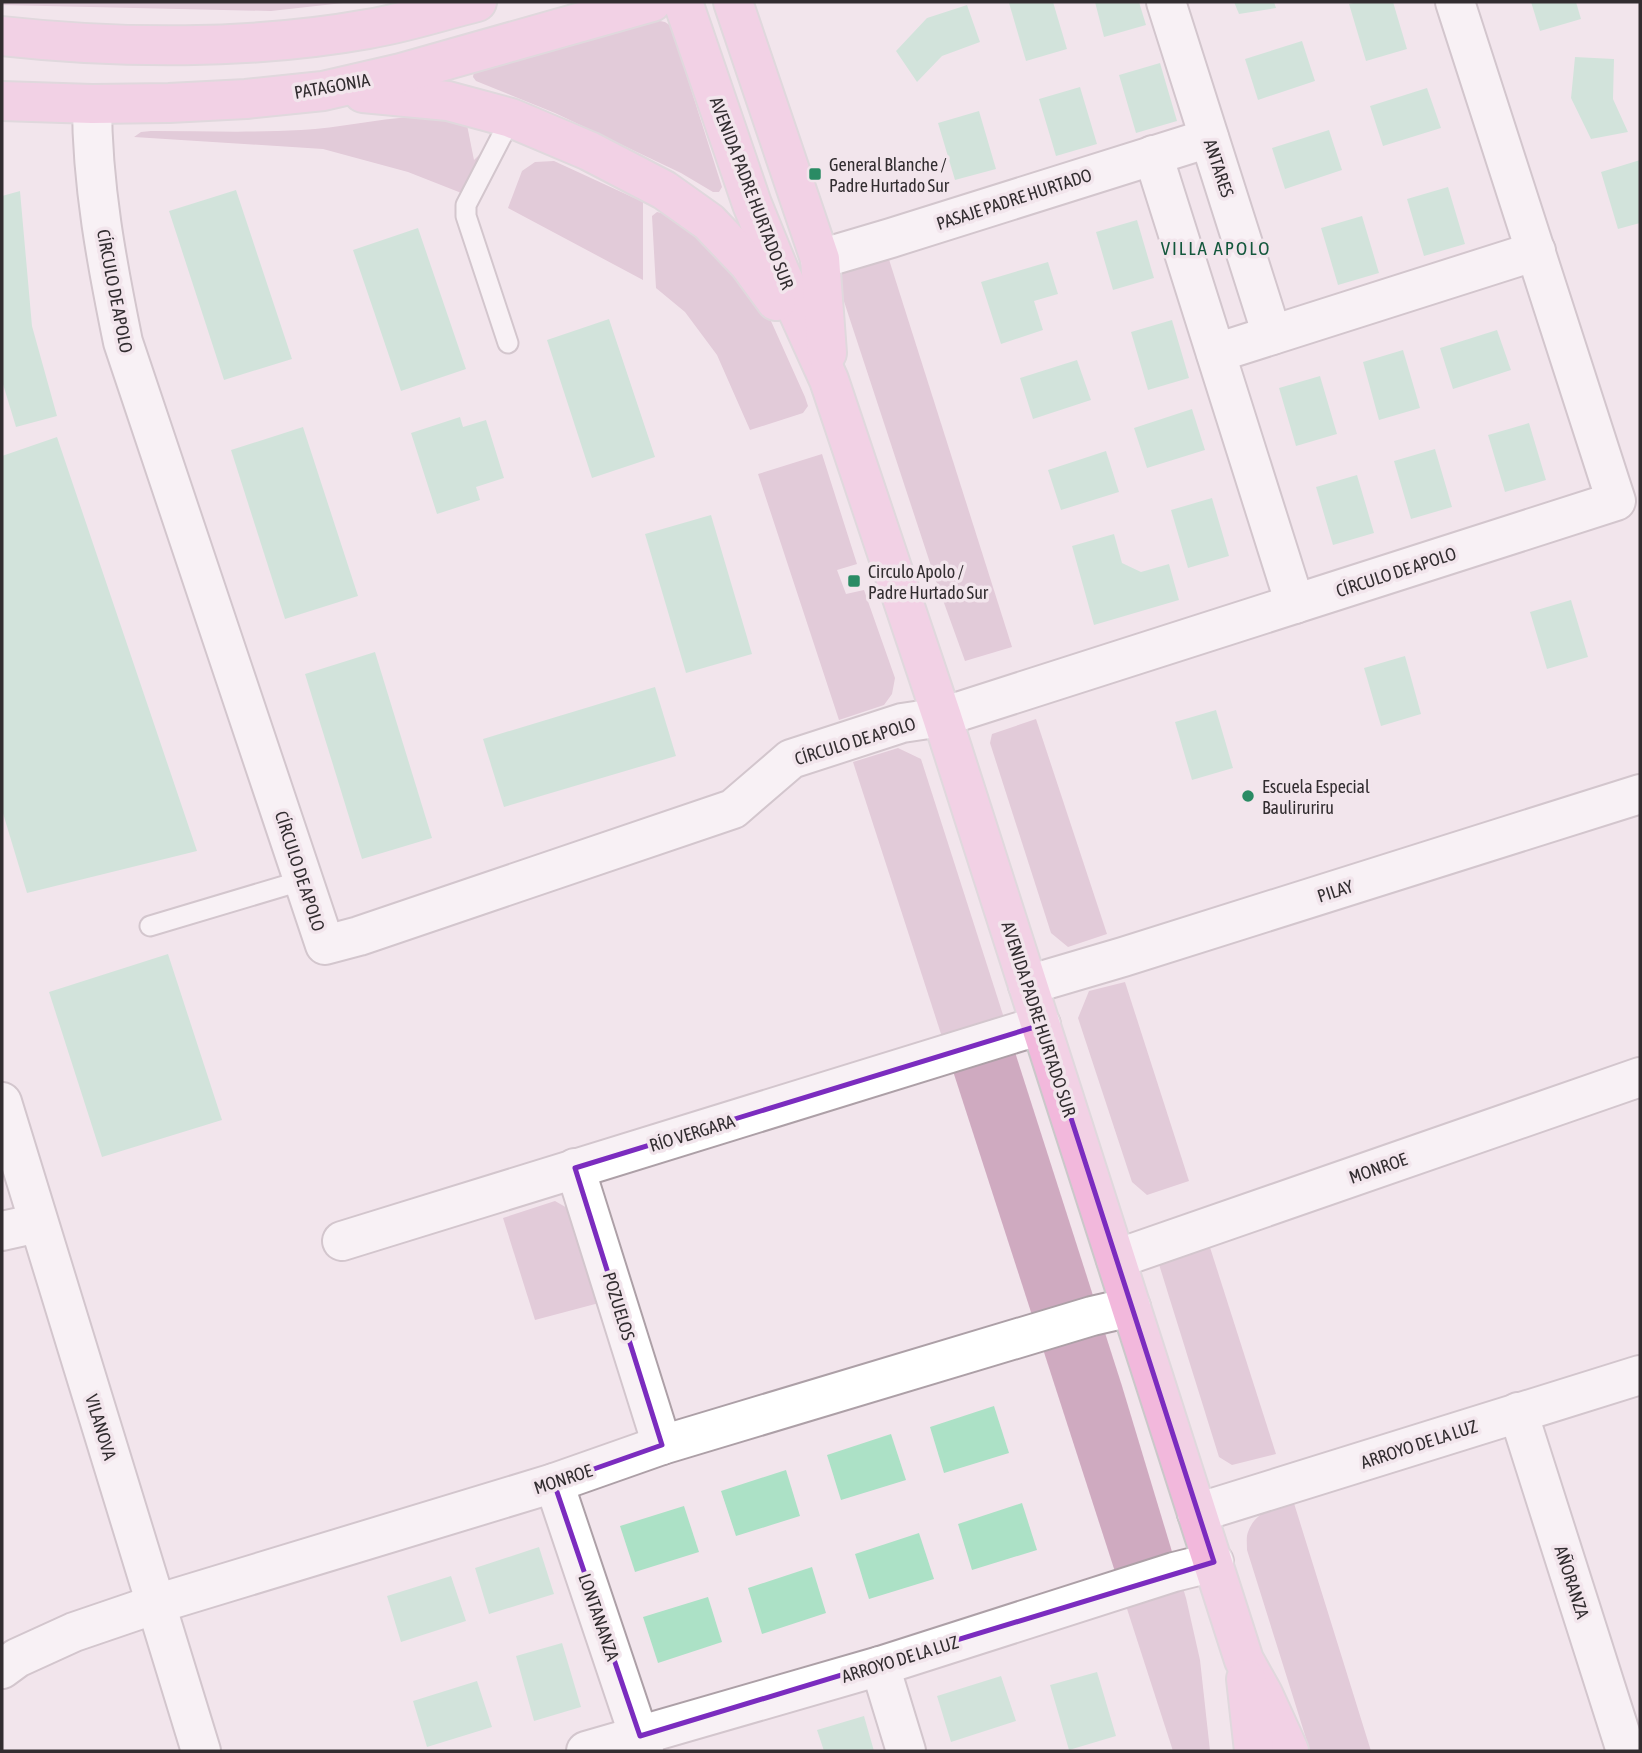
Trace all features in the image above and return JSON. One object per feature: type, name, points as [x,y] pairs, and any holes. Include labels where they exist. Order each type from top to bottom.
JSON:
[{"type":"main road","points":[[2,36],[36,40],[148,44],[259,41],[369,29],[477,2]]},
{"type":"main road","name":"PATAGONIA","points":[[2,101],[169,103],[246,99],[323,90],[401,73],[652,2]]},
{"type":"main road","name":"AVENIDA PADRE HURTADO SUR","points":[[683,2],[752,204],[829,380],[942,717],[1244,1660],[1254,1751]]},
{"type":"main road","name":"AVENIDA PADRE HURTADO SUR","points":[[733,2],[820,258],[829,380]]},
{"type":"main road","points":[[323,90],[448,101],[511,118],[589,151],[664,190],[709,222],[749,264],[829,380]]},
{"type":"main road","name":"AVENIDA PADRE HURTADO SUR","points":[[1244,1660],[1269,1705],[1289,1751]]},
{"type":"street","name":"ANTARES","points":[[1166,2],[1272,335]]},
{"type":"street","name":"CÍRCULO DE APOLO","points":[[92,104],[95,174],[106,256],[123,342],[325,944],[359,936],[733,809],[791,759],[902,723],[942,717],[1616,501],[1455,2]]},
{"type":"street","name":"PASAJE PADRE HURTADO","points":[[820,258],[1209,138]]},
{"type":"street","points":[[1153,155],[1296,604]]},
{"type":"street","points":[[1216,353],[1536,251]]},
{"type":"street","name":"PILAY","points":[[1028,985],[1640,794]]},
{"type":"street","name":"RÍO VERGARA","points":[[342,1241],[1041,1025]]},
{"type":"street","name":"MONROE","points":[[1116,1259],[1640,1077]]},
{"type":"street","name":"VILANOVA","points":[[2,1102],[201,1751]]},
{"type":"street","name":"POZUELOS","points":[[575,1168],[662,1445]]},
{"type":"street","points":[[2,1231],[38,1223]]},
{"type":"street","name":"MONROE","points":[[2,1669],[17,1658],[74,1632],[156,1604],[554,1483],[662,1445],[1092,1316],[1131,1307]]},
{"type":"street","name":"ARROYO DE LA LUZ","points":[[1198,1513],[1640,1376]]},
{"type":"street","name":"AÑORANZA","points":[[1518,1412],[1626,1751]]},
{"type":"street","name":"LONTANANZA","points":[[554,1483],[642,1744]]},
{"type":"street","name":"ARROYO DE LA LUZ","points":[[586,1751],[642,1744],[806,1686],[880,1666],[1174,1572],[1214,1562]]},
{"type":"street","points":[[880,1666],[906,1751]]},
{"type":"lane","points":[[508,343],[466,216],[467,205],[511,118]]},
{"type":"lane","points":[[150,926],[304,880]]},
{"type":"highlighted area","points":[[1041,1025],[1214,1562],[640,1736],[554,1483],[662,1445],[575,1168]]},
{"type":"shaded area","points":[[2,2],[352,2],[271,11],[2,5]]},
{"type":"shaded area","points":[[650,19],[671,26],[722,187],[719,192],[713,192],[681,173],[555,113],[476,81],[473,77],[474,71]]},
{"type":"shaded area","points":[[413,117],[443,117],[467,125],[474,160],[486,148],[469,196],[408,172],[323,149],[134,137],[141,132],[151,131],[301,130]]},
{"type":"shaded area","points":[[554,161],[643,202],[643,280],[508,208],[522,171],[535,162]]},
{"type":"shaded area","points":[[657,212],[669,215],[692,230],[749,289],[771,321],[805,397],[808,406],[803,413],[750,430],[717,355],[685,312],[656,288],[652,216]]},
{"type":"shaded area","points":[[886,250],[1012,647],[965,661],[832,265]]},
{"type":"shaded area","points":[[822,454],[857,564],[837,570],[846,594],[864,590],[895,678],[892,694],[884,705],[839,720],[758,474]]},
{"type":"shaded area","points":[[1036,719],[1107,934],[1068,947],[1051,933],[990,743],[992,734]]},
{"type":"shaded area","points":[[898,748],[921,759],[1122,1386],[1186,1598],[1200,1660],[1210,1751],[1173,1751],[853,762]]},
{"type":"shaded area","points":[[1125,982],[1189,1181],[1147,1195],[1132,1182],[1078,1018],[1089,991]]},
{"type":"shaded area","points":[[555,1201],[569,1209],[599,1303],[535,1320],[503,1218]]},
{"type":"shaded area","points":[[1207,1238],[1276,1454],[1232,1465],[1219,1457],[1157,1258]]},
{"type":"shaded area","points":[[1293,1500],[1371,1751],[1310,1751],[1247,1550],[1247,1534],[1255,1519],[1266,1511]]},
{"type":"building","points":[[1053,2],[1067,49],[1026,61],[1009,3]]},
{"type":"building","points":[[1095,2],[1139,2],[1146,25],[1104,37]]},
{"type":"building","points":[[1234,2],[1274,2],[1276,8],[1239,14]]},
{"type":"building","points":[[1393,2],[1407,49],[1366,61],[1349,4]]},
{"type":"building","points":[[1531,2],[1576,2],[1581,19],[1540,31]]},
{"type":"building","points":[[967,5],[980,42],[942,56],[917,82],[896,51],[927,18]]},
{"type":"building","points":[[1302,41],[1315,81],[1258,100],[1245,59]]},
{"type":"building","points":[[1575,57],[1614,59],[1613,99],[1628,132],[1591,139],[1571,98]]},
{"type":"building","points":[[1160,63],[1177,121],[1136,133],[1119,75]]},
{"type":"building","points":[[1080,87],[1097,144],[1056,156],[1039,99]]},
{"type":"building","points":[[1427,88],[1441,128],[1383,146],[1370,106]]},
{"type":"building","points":[[979,111],[996,169],[955,180],[938,123]]},
{"type":"building","points":[[1329,130],[1342,170],[1285,189],[1272,148]]},
{"type":"building","points":[[1640,160],[1640,223],[1618,229],[1601,172]]},
{"type":"building","points":[[1448,187],[1465,244],[1424,256],[1407,199]]},
{"type":"building","points":[[236,190],[292,359],[224,380],[169,211]]},
{"type":"building","points":[[20,191],[32,326],[57,416],[16,427],[2,381],[2,196]]},
{"type":"building","points":[[1362,216],[1379,273],[1338,285],[1321,228]]},
{"type":"building","points":[[1137,220],[1154,278],[1113,290],[1096,232]]},
{"type":"building","points":[[418,228],[466,369],[401,391],[353,250]]},
{"type":"building","points":[[1048,262],[1058,294],[1034,301],[1043,330],[1001,344],[981,282]]},
{"type":"building","points":[[609,319],[655,457],[592,478],[547,340]]},
{"type":"building","points":[[1172,320],[1189,378],[1148,390],[1131,332]]},
{"type":"building","points":[[1497,330],[1511,370],[1453,389],[1440,348]]},
{"type":"building","points":[[1403,350],[1420,408],[1379,420],[1363,362]]},
{"type":"building","points":[[1077,360],[1091,400],[1033,419],[1020,378]]},
{"type":"building","points":[[1320,376],[1337,434],[1296,446],[1279,388]]},
{"type":"building","points":[[1192,409],[1205,450],[1147,468],[1134,428]]},
{"type":"building","points":[[460,417],[463,427],[486,420],[504,478],[476,487],[480,500],[437,514],[411,433]]},
{"type":"building","points":[[1529,423],[1546,480],[1505,492],[1488,435]]},
{"type":"building","points":[[303,427],[358,596],[285,619],[231,450]]},
{"type":"building","points":[[57,437],[197,851],[27,893],[2,810],[2,456]]},
{"type":"building","points":[[1435,449],[1452,507],[1411,519],[1394,461]]},
{"type":"building","points":[[1106,451],[1119,492],[1061,510],[1048,470]]},
{"type":"building","points":[[1357,475],[1374,533],[1333,545],[1316,487]]},
{"type":"building","points":[[1212,498],[1229,556],[1188,568],[1171,510]]},
{"type":"building","points":[[711,515],[752,654],[686,673],[645,534]]},
{"type":"building","points":[[1114,534],[1122,563],[1141,572],[1169,564],[1179,600],[1094,625],[1072,546]]},
{"type":"building","points":[[1571,600],[1588,657],[1547,669],[1530,612]]},
{"type":"building","points":[[375,652],[432,838],[362,859],[305,674]]},
{"type":"building","points":[[1405,656],[1421,714],[1381,726],[1364,668]]},
{"type":"building","points":[[655,687],[676,756],[504,807],[483,739]]},
{"type":"building","points":[[1216,710],[1233,768],[1192,780],[1175,722]]},
{"type":"building","points":[[168,954],[222,1120],[102,1157],[49,992]]},
{"type":"building","points":[[994,1406],[1009,1453],[944,1473],[930,1427]]},
{"type":"building","points":[[891,1434],[906,1480],[841,1500],[827,1455]]},
{"type":"building","points":[[786,1470],[800,1516],[736,1536],[721,1491]]},
{"type":"building","points":[[1022,1503],[1037,1550],[972,1570],[958,1524]]},
{"type":"building","points":[[684,1506],[699,1552],[635,1572],[620,1526]]},
{"type":"building","points":[[919,1533],[934,1579],[869,1599],[855,1554]]},
{"type":"building","points":[[539,1547],[554,1594],[489,1614],[475,1568]]},
{"type":"building","points":[[812,1567],[826,1613],[762,1634],[748,1588]]},
{"type":"building","points":[[451,1576],[466,1621],[401,1642],[387,1596]]},
{"type":"building","points":[[708,1597],[722,1642],[658,1663],[643,1617]]},
{"type":"building","points":[[562,1643],[581,1707],[534,1721],[516,1656]]},
{"type":"building","points":[[1097,1672],[1116,1736],[1069,1750],[1050,1685]]},
{"type":"building","points":[[1001,1676],[1016,1721],[951,1742],[937,1696]]},
{"type":"building","points":[[477,1681],[492,1727],[427,1747],[413,1701]]},
{"type":"building","points":[[864,1716],[874,1751],[824,1751],[817,1730]]},
{"type":"place","name":"General Blanche / Padre Hurtado Sur","points":[[815,174]]},
{"type":"place","name":"Circulo Apolo / Padre Hurtado Sur","points":[[854,581]]},
{"type":"place","name":"Escuela Especial Bauliruriru","points":[[1248,796]]},
{"type":"district","name":"VILLA APOLO","points":[[1216,248]]}]
